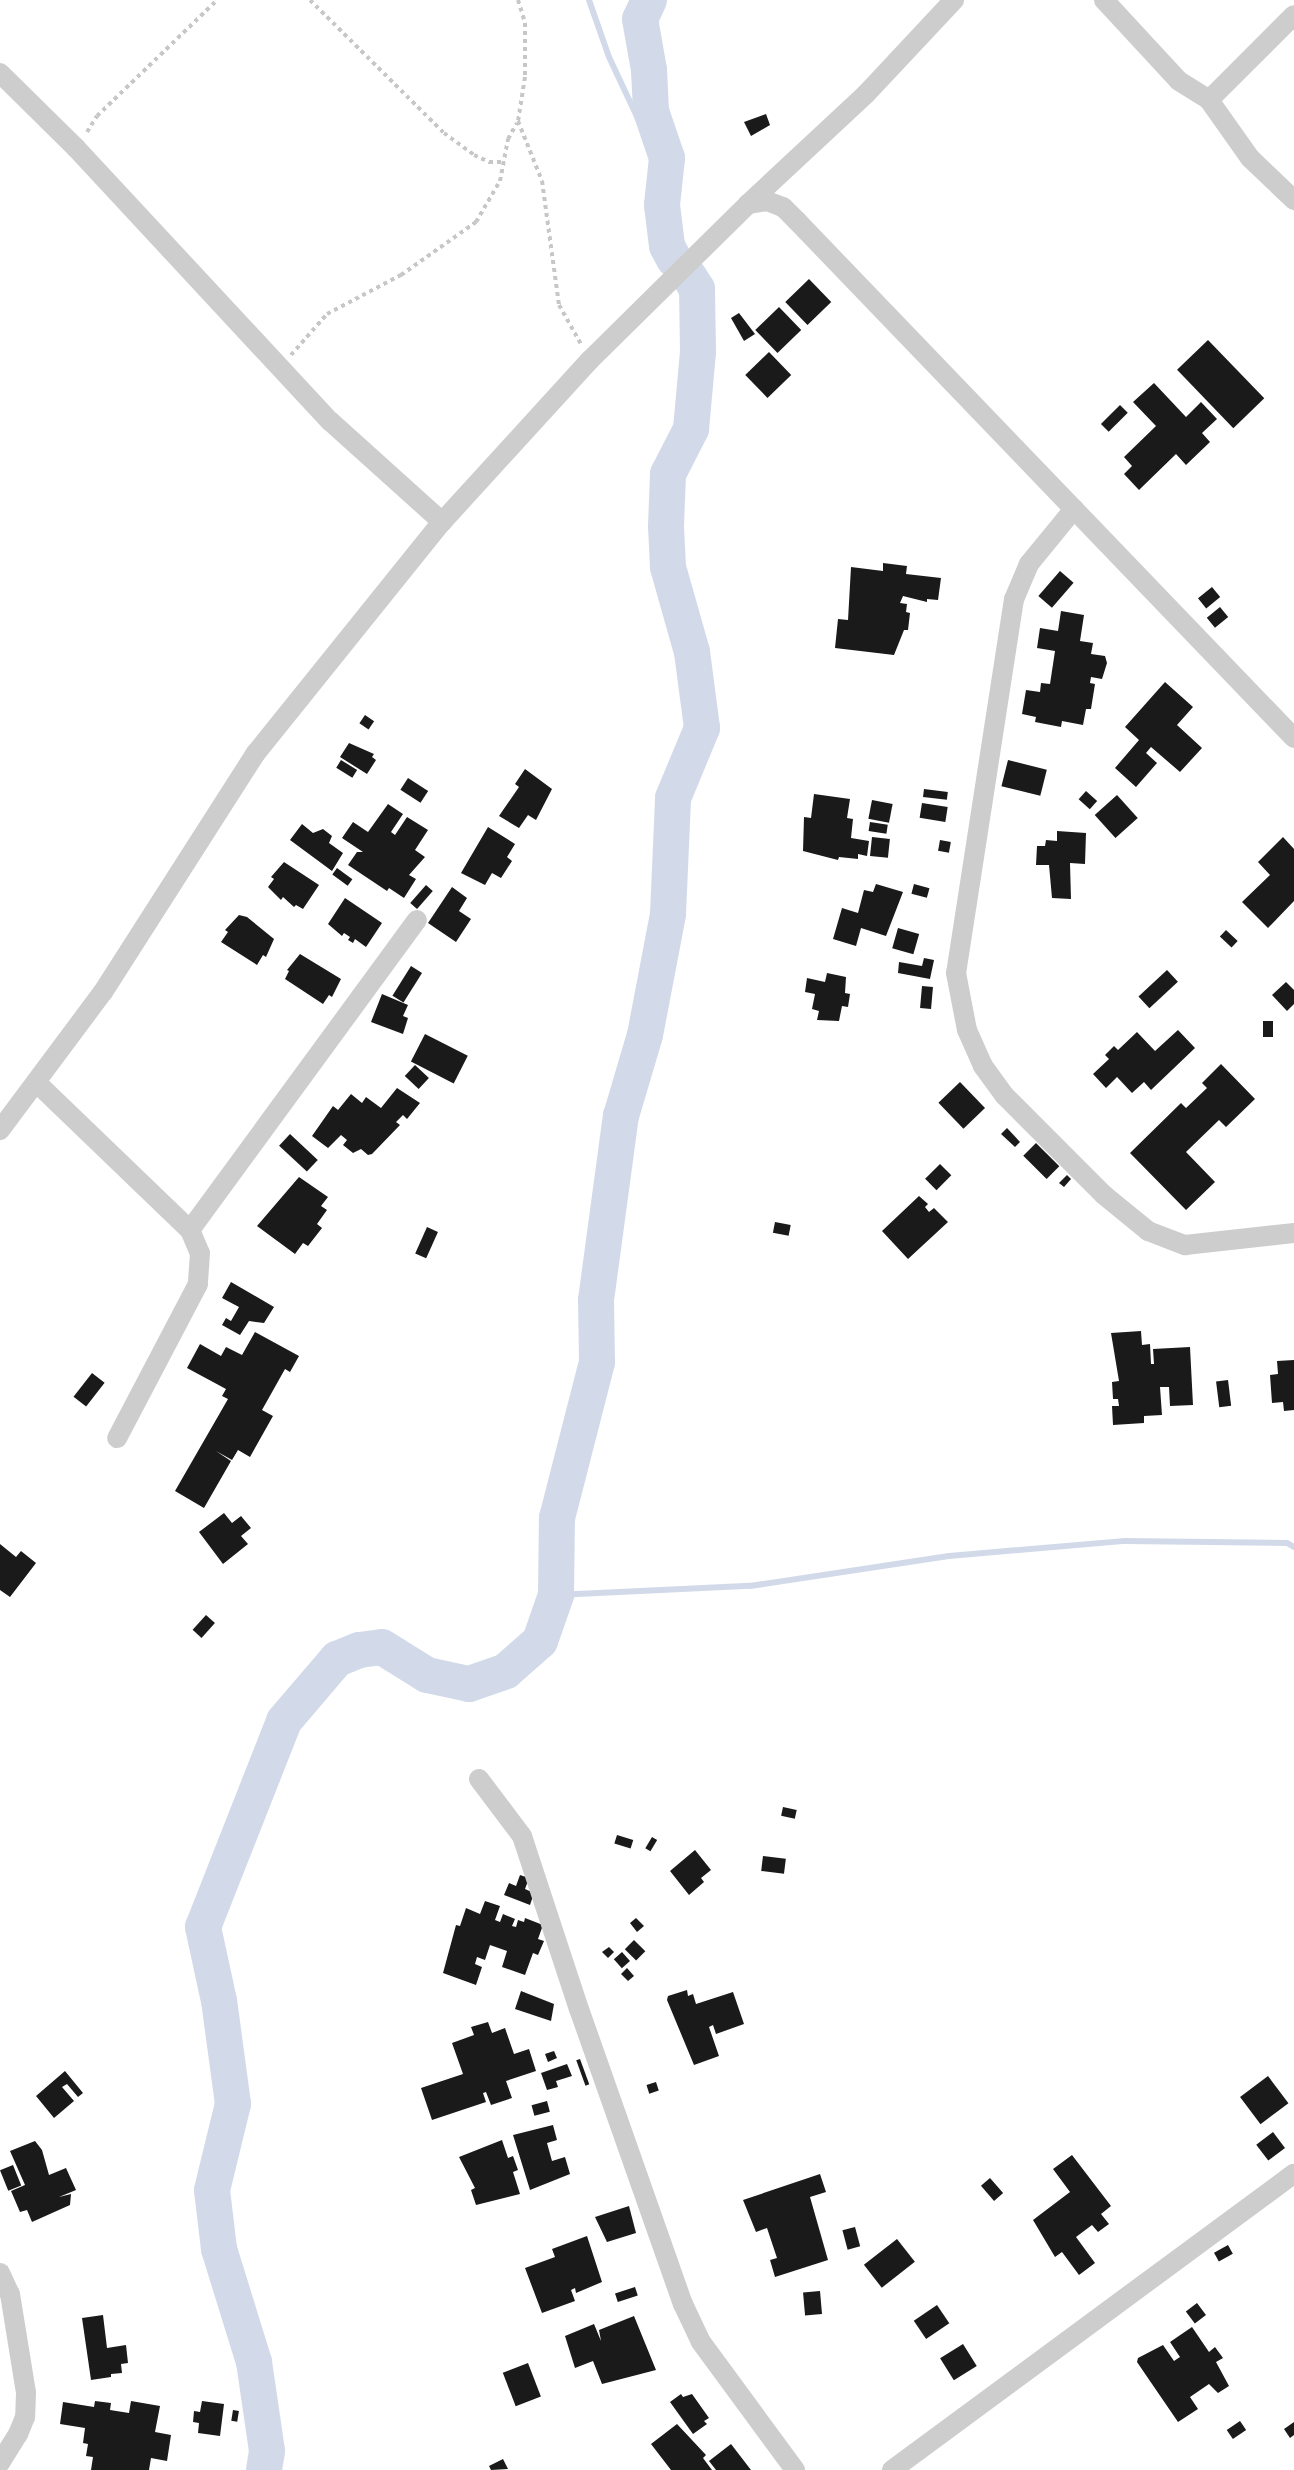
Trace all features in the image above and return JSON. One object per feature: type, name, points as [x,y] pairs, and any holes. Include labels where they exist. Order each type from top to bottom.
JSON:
[{"type":"street","points":[[0,1130],[103,992],[256,753],[442,522],[590,360],[748,204],[866,94],[954,0]]},
{"type":"street","points":[[1104,0],[1179,81],[1209,100],[1250,158],[1294,200]]},
{"type":"street","points":[[1209,100],[1294,15]]},
{"type":"street","points":[[0,73],[76,148],[363,455],[442,522]]},
{"type":"street","points":[[748,204],[767,201],[783,207],[1294,738]]},
{"type":"street","points":[[1074,509],[1029,564],[1014,599],[956,973],[967,1030],[983,1066],[1005,1096],[1104,1195],[1148,1231],[1185,1245],[1294,1233]]},
{"type":"street","points":[[190,1230],[417,920]]},
{"type":"street","points":[[37,1083],[190,1230],[200,1253],[198,1284],[117,1438]]},
{"type":"street","points":[[479,1779],[522,1836],[683,2304],[701,2342],[795,2470]]},
{"type":"street","points":[[892,2470],[1294,2174]]},
{"type":"street","points":[[0,2273],[10,2294],[26,2393],[25,2417],[0,2463]]},
{"type":"path","points":[[76,148],[97,116],[217,0]]},
{"type":"path","points":[[310,0],[444,133],[474,155],[489,162],[505,162]]},
{"type":"path","points":[[279,363],[300,349],[327,314],[401,275],[476,222],[500,181],[508,139],[518,121],[525,77],[525,23],[518,0]]},
{"type":"path","points":[[518,121],[542,181],[559,305],[590,360]]},
{"type":"building","points":[[766,114],[770,125],[751,136],[744,122]]},
{"type":"building","points":[[809,279],[831,302],[807,325],[785,302]]},
{"type":"building","points":[[779,307],[801,330],[777,353],[755,330]]},
{"type":"building","points":[[739,313],[755,334],[744,341],[731,318]]},
{"type":"building","points":[[1208,340],[1264,398],[1233,428],[1177,370]]},
{"type":"building","points":[[769,352],[791,375],[767,398],[745,375]]},
{"type":"building","points":[[1154,383],[1186,417],[1201,402],[1217,419],[1202,433],[1210,442],[1186,465],[1176,454],[1139,490],[1124,474],[1132,466],[1124,457],[1156,426],[1133,402]]},
{"type":"building","points":[[1120,405],[1128,413],[1109,432],[1101,424]]},
{"type":"building","points":[[883,563],[907,566],[906,574],[941,578],[938,600],[927,599],[927,602],[903,596],[900,603],[907,604],[906,612],[910,613],[908,630],[904,630],[894,655],[835,648],[838,619],[848,620],[851,567],[883,571]]},
{"type":"building","points":[[1060,571],[1074,583],[1052,608],[1038,596]]},
{"type":"building","points":[[1212,587],[1220,597],[1206,608],[1198,598]]},
{"type":"building","points":[[1220,607],[1228,617],[1215,628],[1207,618]]},
{"type":"building","points":[[1061,611],[1084,615],[1080,641],[1093,643],[1091,654],[1105,656],[1107,663],[1102,679],[1091,677],[1090,683],[1095,684],[1091,709],[1086,709],[1083,725],[1062,721],[1061,727],[1035,722],[1036,717],[1022,714],[1026,690],[1040,692],[1041,683],[1050,684],[1055,651],[1037,648],[1040,628],[1058,631]]},
{"type":"building","points":[[1165,682],[1193,707],[1177,725],[1202,748],[1180,772],[1151,747],[1146,753],[1157,763],[1136,787],[1115,768],[1139,740],[1125,727]]},
{"type":"building","points":[[365,715],[374,721],[369,729],[359,723]]},
{"type":"building","points":[[349,743],[374,754],[372,757],[376,760],[367,774],[340,757]]},
{"type":"building","points":[[341,760],[357,770],[352,778],[336,768]]},
{"type":"building","points":[[1008,760],[1047,770],[1040,796],[1001,786]]},
{"type":"building","points":[[525,769],[552,789],[536,820],[528,815],[519,828],[499,816],[519,787],[515,784]]},
{"type":"building","points":[[408,778],[428,791],[421,803],[400,790]]},
{"type":"building","points":[[924,789],[948,792],[947,800],[923,797]]},
{"type":"building","points":[[1086,791],[1097,801],[1090,809],[1079,799]]},
{"type":"building","points":[[814,794],[850,799],[847,818],[853,819],[851,838],[869,841],[867,856],[858,854],[858,859],[839,857],[838,860],[803,851],[804,817],[811,818]]},
{"type":"building","points":[[1117,795],[1138,818],[1115,838],[1095,815]]},
{"type":"building","points":[[872,800],[893,804],[889,823],[868,819]]},
{"type":"building","points":[[922,803],[948,807],[945,822],[920,818]]},
{"type":"building","points":[[388,804],[403,814],[391,832],[395,835],[407,817],[428,830],[415,850],[425,857],[409,875],[416,879],[404,898],[389,888],[387,891],[348,865],[357,852],[363,852],[342,838],[353,822],[368,832]]},
{"type":"building","points":[[870,822],[888,825],[886,834],[869,831]]},
{"type":"building","points":[[302,824],[313,833],[323,829],[332,836],[329,843],[343,853],[332,871],[290,840]]},
{"type":"building","points":[[488,827],[515,844],[507,857],[512,861],[501,878],[492,873],[485,885],[461,873]]},
{"type":"building","points":[[1057,831],[1086,833],[1085,864],[1070,863],[1071,899],[1052,898],[1049,865],[1036,865],[1037,846],[1045,846],[1046,840],[1057,841]]},
{"type":"building","points":[[872,837],[890,839],[888,858],[870,856]]},
{"type":"building","points":[[1283,837],[1294,849],[1294,901],[1268,928],[1242,902],[1270,875],[1258,862]]},
{"type":"building","points":[[940,840],[951,842],[949,853],[938,851]]},
{"type":"building","points":[[284,862],[319,885],[303,909],[294,907],[283,897],[281,900],[268,887],[274,879],[271,877]]},
{"type":"building","points":[[337,868],[352,879],[348,886],[332,874]]},
{"type":"building","points":[[876,884],[903,892],[886,936],[861,928],[856,946],[833,939],[842,908],[858,913],[864,890],[873,892]]},
{"type":"building","points":[[914,884],[929,888],[927,898],[911,894]]},
{"type":"building","points":[[426,885],[433,891],[417,909],[410,903]]},
{"type":"building","points":[[452,887],[467,898],[459,911],[471,919],[456,942],[428,923]]},
{"type":"building","points":[[345,898],[382,923],[366,947],[355,939],[353,943],[348,940],[350,937],[344,933],[342,936],[328,924]]},
{"type":"building","points":[[239,915],[247,917],[274,939],[266,957],[263,955],[257,965],[221,942],[228,932],[225,930]]},
{"type":"building","points":[[898,928],[919,934],[913,954],[892,948]]},
{"type":"building","points":[[1226,930],[1238,941],[1232,947],[1220,937]]},
{"type":"building","points":[[300,954],[341,979],[332,997],[329,995],[323,1004],[285,979],[287,970]]},
{"type":"building","points":[[924,958],[934,960],[930,979],[898,973],[899,962],[922,966]]},
{"type":"building","points":[[411,966],[422,973],[403,1003],[392,996]]},
{"type":"building","points":[[1167,970],[1178,982],[1149,1008],[1138,997]]},
{"type":"building","points":[[827,973],[846,977],[845,993],[850,994],[848,1007],[842,1006],[839,1021],[817,1020],[819,1011],[812,1009],[815,994],[805,992],[807,978],[825,982]]},
{"type":"building","points":[[1286,982],[1294,990],[1294,1004],[1287,1011],[1272,995]]},
{"type":"building","points":[[922,986],[933,987],[931,1009],[920,1008]]},
{"type":"building","points":[[382,994],[408,1005],[403,1016],[408,1018],[403,1034],[371,1022]]},
{"type":"building","points":[[1263,1021],[1273,1021],[1273,1037],[1263,1037]]},
{"type":"building","points":[[1178,1030],[1195,1048],[1151,1090],[1144,1082],[1132,1093],[1117,1077],[1106,1088],[1093,1074],[1109,1059],[1105,1055],[1114,1046],[1118,1050],[1137,1032],[1155,1051]]},
{"type":"building","points":[[425,1034],[468,1056],[454,1083],[411,1062]]},
{"type":"building","points":[[1221,1064],[1255,1099],[1226,1127],[1219,1120],[1186,1152],[1215,1182],[1186,1210],[1130,1153],[1181,1103],[1186,1108],[1207,1088],[1202,1083]]},
{"type":"building","points":[[415,1065],[429,1078],[419,1089],[405,1076]]},
{"type":"building","points":[[960,1082],[985,1108],[963,1129],[938,1103]]},
{"type":"building","points":[[397,1088],[420,1103],[407,1119],[403,1115],[396,1122],[400,1125],[372,1154],[368,1155],[361,1149],[353,1153],[343,1145],[347,1140],[341,1135],[328,1148],[312,1136],[333,1106],[338,1110],[351,1094],[362,1103],[366,1097],[381,1108]]},
{"type":"building","points":[[1007,1128],[1020,1142],[1015,1147],[1001,1134]]},
{"type":"building","points":[[290,1134],[318,1160],[307,1172],[279,1146]]},
{"type":"building","points":[[1036,1143],[1059,1166],[1047,1179],[1023,1156]]},
{"type":"building","points":[[940,1164],[951,1175],[936,1190],[925,1179]]},
{"type":"building","points":[[1067,1175],[1071,1179],[1064,1187],[1059,1183]]},
{"type":"building","points":[[299,1177],[328,1197],[321,1206],[327,1210],[317,1224],[322,1228],[308,1246],[303,1243],[295,1254],[257,1226]]},
{"type":"building","points":[[919,1196],[928,1204],[925,1207],[929,1212],[934,1208],[948,1222],[908,1259],[882,1231]]},
{"type":"building","points":[[775,1222],[791,1225],[789,1236],[773,1233]]},
{"type":"building","points":[[427,1227],[438,1232],[426,1258],[415,1253]]},
{"type":"building","points":[[231,1282],[274,1307],[264,1323],[249,1321],[240,1335],[222,1325],[226,1318],[231,1321],[239,1307],[222,1298]]},
{"type":"building","points":[[1141,1331],[1142,1345],[1150,1344],[1151,1364],[1154,1364],[1153,1349],[1190,1347],[1193,1405],[1170,1406],[1169,1387],[1160,1387],[1162,1415],[1144,1416],[1144,1423],[1113,1425],[1112,1406],[1119,1406],[1118,1399],[1113,1399],[1112,1382],[1119,1381],[1111,1333]]},
{"type":"building","points":[[255,1332],[299,1356],[290,1372],[285,1369],[262,1410],[273,1416],[250,1457],[238,1450],[232,1460],[216,1451],[231,1461],[204,1508],[175,1491],[228,1399],[222,1396],[226,1389],[187,1368],[200,1344],[221,1356],[226,1347],[242,1355]]},
{"type":"building","points":[[1294,1360],[1294,1410],[1284,1411],[1283,1402],[1272,1403],[1270,1375],[1278,1374],[1277,1361]]},
{"type":"building","points":[[92,1373],[105,1383],[86,1406],[74,1397]]},
{"type":"building","points":[[1228,1380],[1231,1406],[1219,1407],[1216,1381]]},
{"type":"building","points":[[224,1513],[232,1523],[241,1516],[251,1528],[241,1536],[248,1544],[223,1564],[199,1532]]},
{"type":"building","points":[[0,1544],[16,1557],[21,1551],[36,1563],[10,1597],[0,1590]]},
{"type":"building","points":[[206,1615],[215,1623],[202,1638],[193,1630]]},
{"type":"building","points":[[783,1807],[797,1810],[795,1819],[781,1816]]},
{"type":"building","points":[[617,1835],[633,1840],[631,1849],[614,1844]]},
{"type":"building","points":[[652,1837],[657,1840],[650,1851],[645,1848]]},
{"type":"building","points":[[695,1850],[711,1870],[701,1878],[704,1882],[689,1895],[670,1871]]},
{"type":"building","points":[[763,1856],[786,1859],[784,1874],[761,1871]]},
{"type":"building","points":[[520,1875],[529,1878],[525,1889],[534,1893],[530,1905],[504,1895],[509,1883],[516,1886]]},
{"type":"building","points":[[485,1901],[500,1906],[495,1920],[500,1922],[503,1914],[515,1919],[512,1926],[516,1927],[518,1920],[524,1922],[525,1918],[543,1925],[538,1939],[544,1941],[538,1955],[533,1953],[525,1975],[502,1967],[507,1951],[490,1945],[485,1960],[477,1957],[475,1964],[482,1967],[476,1985],[443,1973],[456,1925],[460,1926],[466,1908],[480,1914]]},
{"type":"building","points":[[636,1918],[644,1926],[637,1932],[630,1923]]},
{"type":"building","points":[[634,1940],[645,1951],[636,1961],[625,1949]]},
{"type":"building","points":[[609,1947],[614,1952],[608,1958],[602,1952]]},
{"type":"building","points":[[622,1952],[630,1961],[622,1968],[614,1959]]},
{"type":"building","points":[[627,1968],[634,1976],[628,1981],[621,1974]]},
{"type":"building","points":[[687,1990],[688,1996],[693,1994],[696,2004],[733,1992],[744,2024],[716,2034],[713,2025],[709,2027],[719,2056],[694,2065],[667,2000],[668,1996]]},
{"type":"building","points":[[521,1991],[554,2004],[551,2021],[515,2009]]},
{"type":"building","points":[[488,2022],[492,2033],[505,2028],[514,2054],[529,2049],[536,2071],[506,2081],[512,2098],[491,2105],[486,2092],[483,2093],[486,2102],[432,2120],[421,2088],[463,2074],[452,2043],[474,2035],[471,2027]]},
{"type":"building","points":[[554,2051],[557,2058],[548,2062],[545,2054]]},
{"type":"building","points":[[580,2059],[589,2084],[585,2086],[576,2060]]},
{"type":"building","points":[[567,2064],[572,2076],[556,2081],[558,2087],[547,2090],[541,2073]]},
{"type":"building","points":[[65,2071],[83,2093],[78,2097],[67,2084],[62,2087],[74,2101],[54,2118],[36,2096]]},
{"type":"building","points":[[1268,2076],[1288,2103],[1261,2124],[1240,2097]]},
{"type":"building","points":[[656,2082],[659,2091],[649,2094],[646,2085]]},
{"type":"building","points":[[547,2101],[550,2112],[534,2116],[532,2105]]},
{"type":"building","points":[[553,2125],[557,2140],[547,2143],[552,2161],[565,2157],[570,2174],[530,2190],[513,2135]]},
{"type":"building","points":[[1273,2132],[1285,2148],[1268,2161],[1256,2145]]},
{"type":"building","points":[[502,2140],[508,2158],[513,2156],[518,2170],[513,2172],[520,2194],[476,2205],[471,2190],[475,2188],[459,2157]]},
{"type":"building","points":[[35,2141],[42,2150],[49,2175],[66,2168],[76,2190],[59,2197],[71,2194],[70,2205],[32,2222],[27,2210],[20,2212],[11,2191],[25,2185],[10,2151]]},
{"type":"building","points":[[1072,2155],[1111,2206],[1101,2214],[1109,2224],[1098,2232],[1092,2225],[1076,2237],[1095,2263],[1079,2275],[1062,2252],[1055,2257],[1033,2220],[1070,2192],[1053,2169]]},
{"type":"building","points":[[13,2165],[21,2185],[8,2191],[0,2170]]},
{"type":"building","points":[[820,2174],[826,2192],[810,2197],[828,2260],[775,2277],[770,2260],[777,2258],[767,2228],[756,2232],[743,2200]]},
{"type":"building","points":[[990,2178],[1003,2193],[994,2201],[981,2186]]},
{"type":"building","points":[[629,2206],[636,2233],[607,2242],[595,2217]]},
{"type":"building","points":[[855,2227],[860,2246],[848,2250],[842,2230]]},
{"type":"building","points":[[587,2236],[602,2282],[576,2293],[575,2288],[571,2290],[575,2301],[542,2313],[525,2268],[555,2257],[552,2249]]},
{"type":"building","points":[[897,2239],[915,2262],[882,2288],[864,2265]]},
{"type":"building","points":[[1228,2245],[1233,2254],[1219,2262],[1214,2253]]},
{"type":"building","points":[[635,2287],[638,2296],[618,2302],[615,2293]]},
{"type":"building","points":[[820,2291],[822,2314],[805,2315],[803,2292]]},
{"type":"building","points":[[1197,2303],[1206,2315],[1195,2323],[1186,2311]]},
{"type":"building","points":[[937,2305],[949,2323],[926,2339],[914,2321]]},
{"type":"building","points":[[103,2315],[107,2348],[126,2345],[128,2363],[121,2364],[122,2373],[91,2380],[82,2318]]},
{"type":"building","points":[[634,2316],[656,2370],[602,2384],[593,2361],[575,2368],[565,2336],[594,2324],[601,2341],[599,2330]]},
{"type":"building","points":[[1192,2327],[1209,2352],[1215,2347],[1223,2358],[1216,2362],[1229,2386],[1218,2393],[1209,2384],[1190,2397],[1198,2409],[1178,2422],[1137,2362],[1138,2358],[1163,2345],[1174,2361],[1180,2357],[1170,2342]]},
{"type":"building","points":[[963,2344],[977,2366],[954,2380],[940,2358]]},
{"type":"building","points":[[528,2363],[541,2397],[516,2406],[503,2373]]},
{"type":"building","points":[[681,2394],[683,2397],[692,2394],[709,2418],[704,2421],[707,2424],[693,2434],[670,2402]]},
{"type":"building","points":[[95,2401],[111,2403],[110,2410],[129,2413],[131,2401],[160,2406],[155,2432],[171,2435],[167,2461],[151,2458],[149,2470],[91,2470],[93,2457],[86,2456],[88,2444],[83,2443],[85,2428],[60,2424],[63,2402],[94,2407]]},
{"type":"building","points":[[202,2401],[224,2404],[220,2436],[198,2433],[199,2423],[193,2422],[194,2411],[200,2412]]},
{"type":"building","points":[[233,2410],[239,2411],[237,2422],[231,2421]]},
{"type":"building","points":[[1240,2421],[1246,2430],[1233,2439],[1227,2430]]},
{"type":"building","points":[[1294,2422],[1294,2435],[1290,2438],[1284,2429]]},
{"type":"building","points":[[677,2424],[706,2455],[703,2458],[712,2470],[671,2470],[651,2444]]},
{"type":"building","points":[[731,2444],[751,2470],[716,2470],[709,2461]]},
{"type":"building","points":[[503,2459],[508,2469],[491,2470],[489,2466]]},
{"type":"waterway","points":[[589,0],[609,57],[638,119],[667,158]]},
{"type":"waterway","points":[[649,0],[640,19],[649,70],[651,111],[667,158],[662,205],[667,246],[674,259]]},
{"type":"waterway","points":[[264,2470],[267,2451],[254,2362],[219,2249],[212,2190],[233,2104],[219,2001],[203,1927],[284,1721],[337,1659],[359,1650],[382,1647],[427,1675],[469,1684],[506,1671],[540,1641],[556,1595],[557,1518],[597,1362],[596,1300],[621,1116],[645,1035],[668,914],[673,798],[702,728],[692,652],[668,567],[666,526],[668,474],[691,429],[698,352],[697,289],[689,276]]},
{"type":"waterway","points":[[556,1595],[750,1586],[949,1556],[1125,1541],[1287,1543],[1294,1547]]}]
